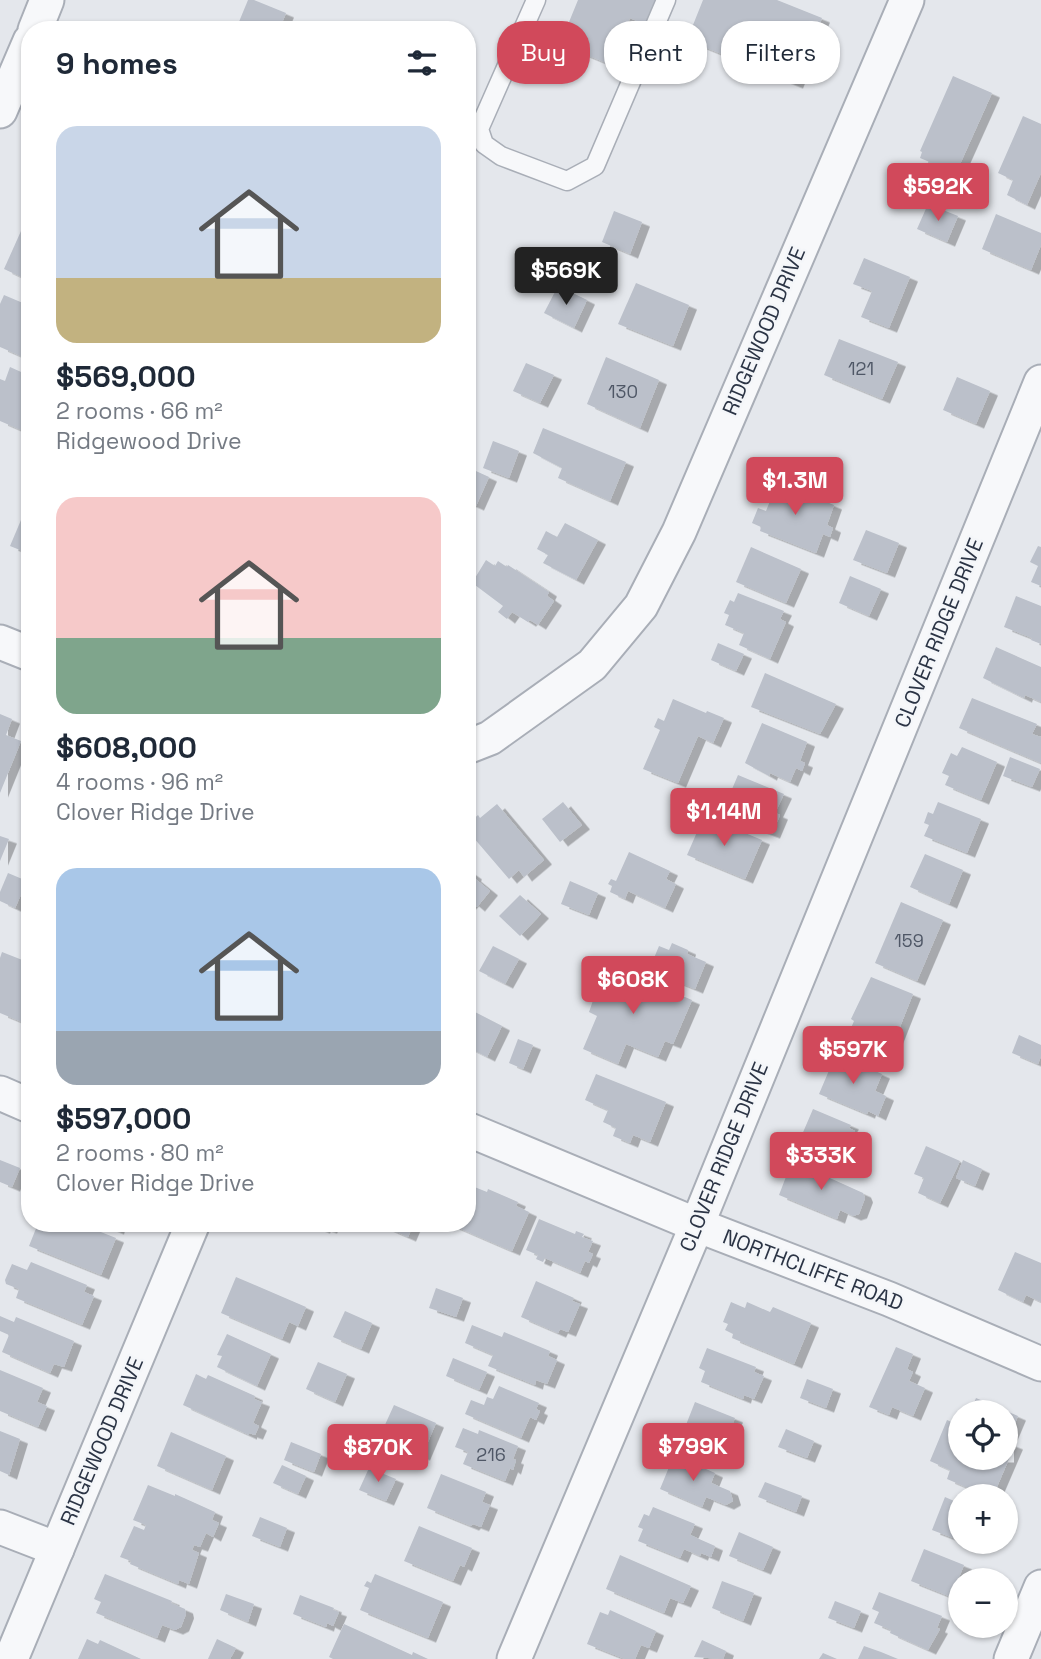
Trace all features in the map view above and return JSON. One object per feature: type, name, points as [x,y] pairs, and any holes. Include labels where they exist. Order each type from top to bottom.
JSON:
[{"type":"street","points":[[39,21],[47,0]]},
{"type":"street","name":"RIDGEWOOD DRIVE","points":[[476,743],[490,738],[592,665],[641,606],[679,532],[907,0]]},
{"type":"street","points":[[0,111],[21,62]]},
{"type":"street","name":"CLOVER RIDGE DRIVE","points":[[514,1659],[697,1225],[1041,382]]},
{"type":"street","points":[[0,642],[21,650]]},
{"type":"street","points":[[0,1093],[21,1101]]},
{"type":"street","name":"NORTHCLIFFE ROAD","points":[[476,1133],[697,1225],[890,1299],[1041,1364]]},
{"type":"street","name":"RIDGEWOOD DRIVE","points":[[11,1659],[189,1232]]},
{"type":"street","points":[[0,1527],[57,1549]]},
{"type":"street","points":[[1010,1659],[1041,1587]]},
{"type":"lane","points":[[536,0],[479,129],[484,144],[500,156],[567,181],[595,166],[666,0]]},
{"type":"building","points":[[248,0],[286,13],[283,21],[239,21]]},
{"type":"building","points":[[578,0],[659,0],[653,21],[630,18],[629,21],[604,21],[604,62],[590,56],[590,21],[569,21]]},
{"type":"building","points":[[703,0],[777,0],[822,18],[821,21],[721,21],[721,54],[707,48],[707,21],[695,21]]},
{"type":"building","points":[[953,76],[992,93],[956,173],[920,158],[920,151]]},
{"type":"building","points":[[1023,116],[1041,124],[1041,173],[1027,205],[1007,195],[1013,180],[998,173]]},
{"type":"building","points":[[928,204],[958,216],[947,242],[917,229]]},
{"type":"building","points":[[614,211],[642,222],[630,254],[602,242]]},
{"type":"building","points":[[996,214],[1041,233],[1041,245],[1031,270],[982,249]]},
{"type":"building","points":[[21,231],[21,277],[4,269]]},
{"type":"building","points":[[864,258],[910,277],[889,328],[861,317],[872,291],[853,284]]},
{"type":"building","points":[[636,283],[689,305],[673,346],[618,324]]},
{"type":"building","points":[[558,286],[587,300],[574,328],[544,313]]},
{"type":"building","points":[[4,295],[21,302],[21,356],[0,347],[0,304]]},
{"type":"building","points":[[839,339],[898,362],[882,399],[824,375]]},
{"type":"building","points":[[606,357],[659,380],[640,428],[587,404]]},
{"type":"building","points":[[526,363],[554,375],[540,403],[513,391]]},
{"type":"building","points":[[10,367],[21,372],[21,430],[0,421],[0,379],[5,381]]},
{"type":"building","points":[[957,377],[990,391],[976,424],[943,410]]},
{"type":"building","points":[[543,428],[626,462],[610,501],[558,478],[562,468],[533,453]]},
{"type":"building","points":[[493,441],[519,451],[509,478],[483,468]]},
{"type":"building","points":[[476,471],[489,477],[476,506]]},
{"type":"building","points":[[778,482],[834,505],[827,525],[833,528],[830,537],[823,534],[816,553],[760,531],[761,527],[752,523],[758,508],[766,511],[770,501],[763,498],[766,490],[773,493]]},
{"type":"building","points":[[21,520],[21,550],[10,546]]},
{"type":"building","points":[[565,523],[598,540],[576,580],[543,563],[548,555],[537,549],[546,531],[557,537]]},
{"type":"building","points":[[866,530],[899,543],[887,573],[853,560]]},
{"type":"building","points":[[1038,546],[1041,547],[1041,586],[1031,582],[1038,566],[1030,562]]},
{"type":"building","points":[[751,547],[801,569],[786,603],[736,582]]},
{"type":"building","points":[[486,560],[495,566],[498,561],[549,592],[547,596],[554,601],[538,625],[512,612],[507,619],[498,612],[503,606],[476,586],[476,576]]},
{"type":"building","points":[[850,576],[881,589],[869,616],[839,603]]},
{"type":"building","points":[[738,593],[784,611],[780,619],[786,622],[770,659],[739,645],[744,633],[725,625],[729,615],[724,613],[730,600],[734,602]]},
{"type":"building","points":[[1016,596],[1041,606],[1041,644],[1004,627]]},
{"type":"building","points":[[718,643],[744,654],[736,671],[711,660]]},
{"type":"building","points":[[996,647],[1041,667],[1041,702],[1025,695],[1024,698],[983,678]]},
{"type":"building","points":[[765,673],[836,704],[820,734],[751,707]]},
{"type":"building","points":[[972,698],[1037,724],[1032,734],[1041,737],[1041,763],[959,728]]},
{"type":"building","points":[[673,699],[724,718],[713,743],[698,736],[678,783],[643,769],[660,730],[654,727],[658,718],[664,721]]},
{"type":"building","points":[[0,714],[12,719],[6,735],[21,741],[0,793]]},
{"type":"building","points":[[762,723],[807,742],[800,761],[805,763],[802,771],[796,768],[790,782],[770,773],[769,776],[745,763]]},
{"type":"building","points":[[962,747],[997,762],[981,800],[945,785],[949,776],[942,773],[951,753],[957,756]]},
{"type":"building","points":[[1010,757],[1040,769],[1032,787],[1003,776]]},
{"type":"building","points":[[738,775],[784,794],[775,813],[780,815],[772,834],[721,815]]},
{"type":"building","points":[[563,802],[582,825],[560,842],[542,819]]},
{"type":"building","points":[[938,802],[981,819],[967,853],[924,836],[929,825],[924,823],[928,812],[933,814]]},
{"type":"building","points":[[497,804],[544,860],[524,877],[519,870],[509,879],[476,840],[476,817],[478,815],[480,818]]},
{"type":"building","points":[[704,816],[762,840],[745,879],[687,855]]},
{"type":"building","points":[[0,836],[9,839],[0,861]]},
{"type":"building","points":[[629,852],[670,871],[666,879],[676,884],[665,908],[628,891],[625,899],[610,892],[612,886],[608,884],[611,879],[616,881]]},
{"type":"building","points":[[925,854],[963,870],[949,904],[910,887]]},
{"type":"building","points":[[8,873],[21,878],[21,894],[15,908],[0,901],[0,892]]},
{"type":"building","points":[[476,879],[490,891],[476,906]]},
{"type":"building","points":[[570,881],[598,893],[589,915],[561,904]]},
{"type":"building","points":[[520,895],[541,914],[520,936],[499,916]]},
{"type":"building","points":[[901,902],[943,920],[917,981],[875,963]]},
{"type":"building","points":[[672,943],[688,950],[687,954],[706,962],[695,989],[649,970],[659,946],[669,950]]},
{"type":"building","points":[[493,946],[519,959],[505,984],[479,971]]},
{"type":"building","points":[[2,952],[21,959],[21,1022],[0,1013]]},
{"type":"building","points":[[605,966],[668,990],[669,986],[674,988],[673,992],[692,1000],[673,1044],[665,1041],[658,1057],[626,1044],[618,1064],[583,1049],[597,1016],[589,1012]]},
{"type":"building","points":[[871,977],[913,994],[890,1052],[848,1035],[854,1021],[851,1019]]},
{"type":"building","points":[[476,1013],[502,1026],[487,1057],[476,1052]]},
{"type":"building","points":[[1019,1035],[1041,1045],[1038,1064],[1012,1053]]},
{"type":"building","points":[[518,1039],[533,1045],[523,1069],[509,1063]]},
{"type":"building","points":[[836,1054],[882,1074],[875,1091],[886,1096],[878,1116],[819,1094]]},
{"type":"building","points":[[596,1074],[666,1102],[650,1142],[633,1135],[630,1143],[613,1136],[616,1128],[603,1122],[608,1110],[585,1100]]},
{"type":"building","points":[[813,1109],[851,1125],[849,1128],[855,1131],[851,1141],[845,1139],[836,1160],[798,1144]]},
{"type":"building","points":[[926,1146],[960,1161],[940,1203],[918,1193],[924,1178],[914,1174]]},
{"type":"building","points":[[0,1160],[20,1168],[12,1187],[0,1182]]},
{"type":"building","points":[[963,1160],[982,1169],[975,1186],[956,1178]]},
{"type":"building","points":[[792,1161],[863,1193],[865,1198],[859,1214],[853,1216],[840,1210],[837,1219],[779,1195]]},
{"type":"building","points":[[476,1188],[487,1192],[488,1189],[518,1202],[516,1206],[529,1212],[512,1251],[468,1232],[476,1232]]},
{"type":"building","points":[[539,1219],[575,1234],[576,1231],[584,1234],[582,1237],[593,1241],[588,1252],[593,1254],[589,1263],[585,1261],[580,1273],[545,1258],[543,1262],[536,1259],[538,1255],[526,1250]]},
{"type":"building","points":[[35,1232],[101,1232],[116,1238],[101,1275],[29,1246]]},
{"type":"building","points":[[397,1232],[410,1232],[408,1237]]},
{"type":"building","points":[[1015,1252],[1041,1263],[1041,1302],[1026,1295],[1023,1302],[998,1290]]},
{"type":"building","points":[[31,1262],[87,1285],[84,1292],[94,1296],[82,1325],[16,1298],[19,1289],[6,1284],[5,1280],[12,1264],[27,1270]]},
{"type":"building","points":[[236,1277],[306,1307],[298,1326],[289,1322],[282,1339],[221,1313]]},
{"type":"building","points":[[536,1281],[574,1298],[572,1301],[580,1304],[568,1332],[560,1329],[558,1333],[521,1317]]},
{"type":"building","points":[[436,1288],[463,1298],[456,1317],[429,1308]]},
{"type":"building","points":[[731,1302],[745,1308],[747,1302],[770,1312],[773,1307],[811,1323],[794,1364],[732,1338],[733,1334],[725,1330],[728,1324],[723,1322]]},
{"type":"building","points":[[345,1311],[372,1323],[361,1349],[333,1337]]},
{"type":"building","points":[[0,1316],[14,1322],[16,1317],[74,1341],[64,1367],[54,1364],[50,1373],[2,1352],[9,1335],[0,1331]]},
{"type":"building","points":[[472,1325],[502,1337],[504,1332],[550,1351],[548,1356],[557,1360],[547,1384],[536,1380],[535,1385],[488,1366],[493,1355],[465,1343]]},
{"type":"building","points":[[227,1334],[271,1354],[257,1386],[217,1367],[222,1356],[217,1355]]},
{"type":"building","points":[[896,1347],[913,1354],[907,1369],[913,1372],[909,1381],[925,1388],[913,1416],[892,1407],[889,1415],[869,1407]]},
{"type":"building","points":[[707,1348],[756,1367],[754,1372],[764,1376],[754,1399],[744,1395],[743,1399],[701,1382],[705,1371],[699,1368]]},
{"type":"building","points":[[453,1358],[487,1372],[479,1390],[446,1376]]},
{"type":"building","points":[[318,1362],[347,1374],[335,1402],[306,1389]]},
{"type":"building","points":[[0,1370],[43,1388],[37,1402],[47,1406],[38,1427],[0,1411]]},
{"type":"building","points":[[196,1374],[206,1379],[208,1375],[255,1396],[254,1399],[262,1402],[253,1423],[259,1426],[255,1435],[249,1435],[183,1405]]},
{"type":"building","points":[[807,1379],[833,1389],[826,1408],[800,1398]]},
{"type":"building","points":[[499,1386],[539,1403],[536,1409],[540,1411],[536,1420],[530,1417],[521,1438],[465,1414],[471,1400],[484,1405],[487,1397],[493,1399]]},
{"type":"building","points":[[695,1402],[735,1418],[721,1451],[682,1435]]},
{"type":"building","points":[[394,1405],[436,1423],[422,1456],[379,1438]]},
{"type":"building","points":[[948,1420],[948,1469],[930,1461]]},
{"type":"building","points":[[463,1428],[478,1434],[479,1430],[518,1446],[513,1459],[516,1460],[513,1470],[510,1468],[505,1481],[463,1464],[468,1452],[455,1447]]},
{"type":"building","points":[[786,1429],[814,1441],[807,1458],[778,1447]]},
{"type":"building","points":[[0,1431],[20,1439],[9,1475],[0,1471]]},
{"type":"building","points":[[171,1432],[226,1456],[212,1490],[157,1466]]},
{"type":"building","points":[[291,1442],[321,1454],[314,1472],[284,1460]]},
{"type":"building","points":[[674,1455],[715,1473],[711,1483],[730,1491],[733,1501],[726,1505],[706,1497],[702,1507],[660,1489]]},
{"type":"building","points":[[282,1465],[306,1476],[298,1494],[273,1483]]},
{"type":"building","points":[[369,1468],[396,1479],[386,1501],[359,1490]]},
{"type":"building","points":[[950,1470],[1004,1470],[998,1484],[959,1484],[947,1479]]},
{"type":"building","points":[[441,1474],[486,1492],[482,1502],[490,1505],[481,1527],[473,1524],[471,1526],[427,1508]]},
{"type":"building","points":[[765,1482],[802,1496],[796,1512],[758,1497]]},
{"type":"building","points":[[148,1485],[215,1512],[212,1520],[219,1523],[213,1537],[206,1533],[200,1547],[194,1545],[192,1550],[199,1553],[189,1584],[179,1580],[178,1584],[130,1564],[131,1561],[120,1557],[134,1526],[144,1530],[146,1525],[133,1520]]},
{"type":"building","points":[[945,1497],[948,1498],[948,1536],[932,1530]]},
{"type":"building","points":[[653,1507],[695,1524],[690,1535],[715,1546],[711,1557],[701,1553],[700,1556],[684,1549],[680,1558],[638,1541],[643,1529],[638,1527],[644,1514],[649,1516]]},
{"type":"building","points":[[260,1517],[287,1528],[280,1547],[252,1536]]},
{"type":"building","points":[[419,1526],[472,1548],[464,1567],[460,1565],[453,1581],[404,1561]]},
{"type":"building","points":[[739,1532],[773,1547],[763,1570],[729,1556]]},
{"type":"building","points":[[924,1549],[964,1565],[963,1568],[948,1568],[948,1596],[911,1581]]},
{"type":"building","points":[[620,1555],[691,1586],[683,1603],[670,1598],[664,1613],[606,1589]]},
{"type":"building","points":[[105,1574],[172,1601],[171,1603],[185,1609],[181,1627],[175,1630],[162,1625],[157,1638],[96,1613],[101,1602],[94,1599]]},
{"type":"building","points":[[375,1574],[443,1602],[428,1638],[360,1610],[369,1588],[364,1586],[367,1581],[371,1583]]},
{"type":"building","points":[[722,1581],[754,1593],[743,1621],[712,1608]]},
{"type":"building","points":[[879,1592],[942,1616],[937,1628],[940,1629],[928,1650],[874,1623],[879,1612],[872,1609]]},
{"type":"building","points":[[226,1594],[254,1604],[248,1622],[220,1610]]},
{"type":"building","points":[[300,1595],[339,1612],[333,1626],[327,1623],[326,1627],[293,1614]]},
{"type":"building","points":[[835,1601],[861,1611],[854,1628],[828,1618]]},
{"type":"building","points":[[610,1610],[656,1631],[649,1648],[641,1645],[635,1659],[625,1659],[587,1644],[600,1612],[608,1615]]},
{"type":"building","points":[[344,1624],[412,1655],[413,1652],[428,1659],[333,1659],[329,1657]]},
{"type":"building","points":[[87,1639],[98,1644],[100,1640],[141,1659],[78,1659]]},
{"type":"building","points":[[217,1639],[236,1648],[230,1659],[208,1659]]},
{"type":"building","points":[[702,1640],[726,1651],[723,1659],[694,1657]]},
{"type":"building","points":[[864,1646],[881,1652],[898,1659],[858,1659]]},
{"type":"building","points":[[823,1653],[837,1659],[819,1659]]}]
